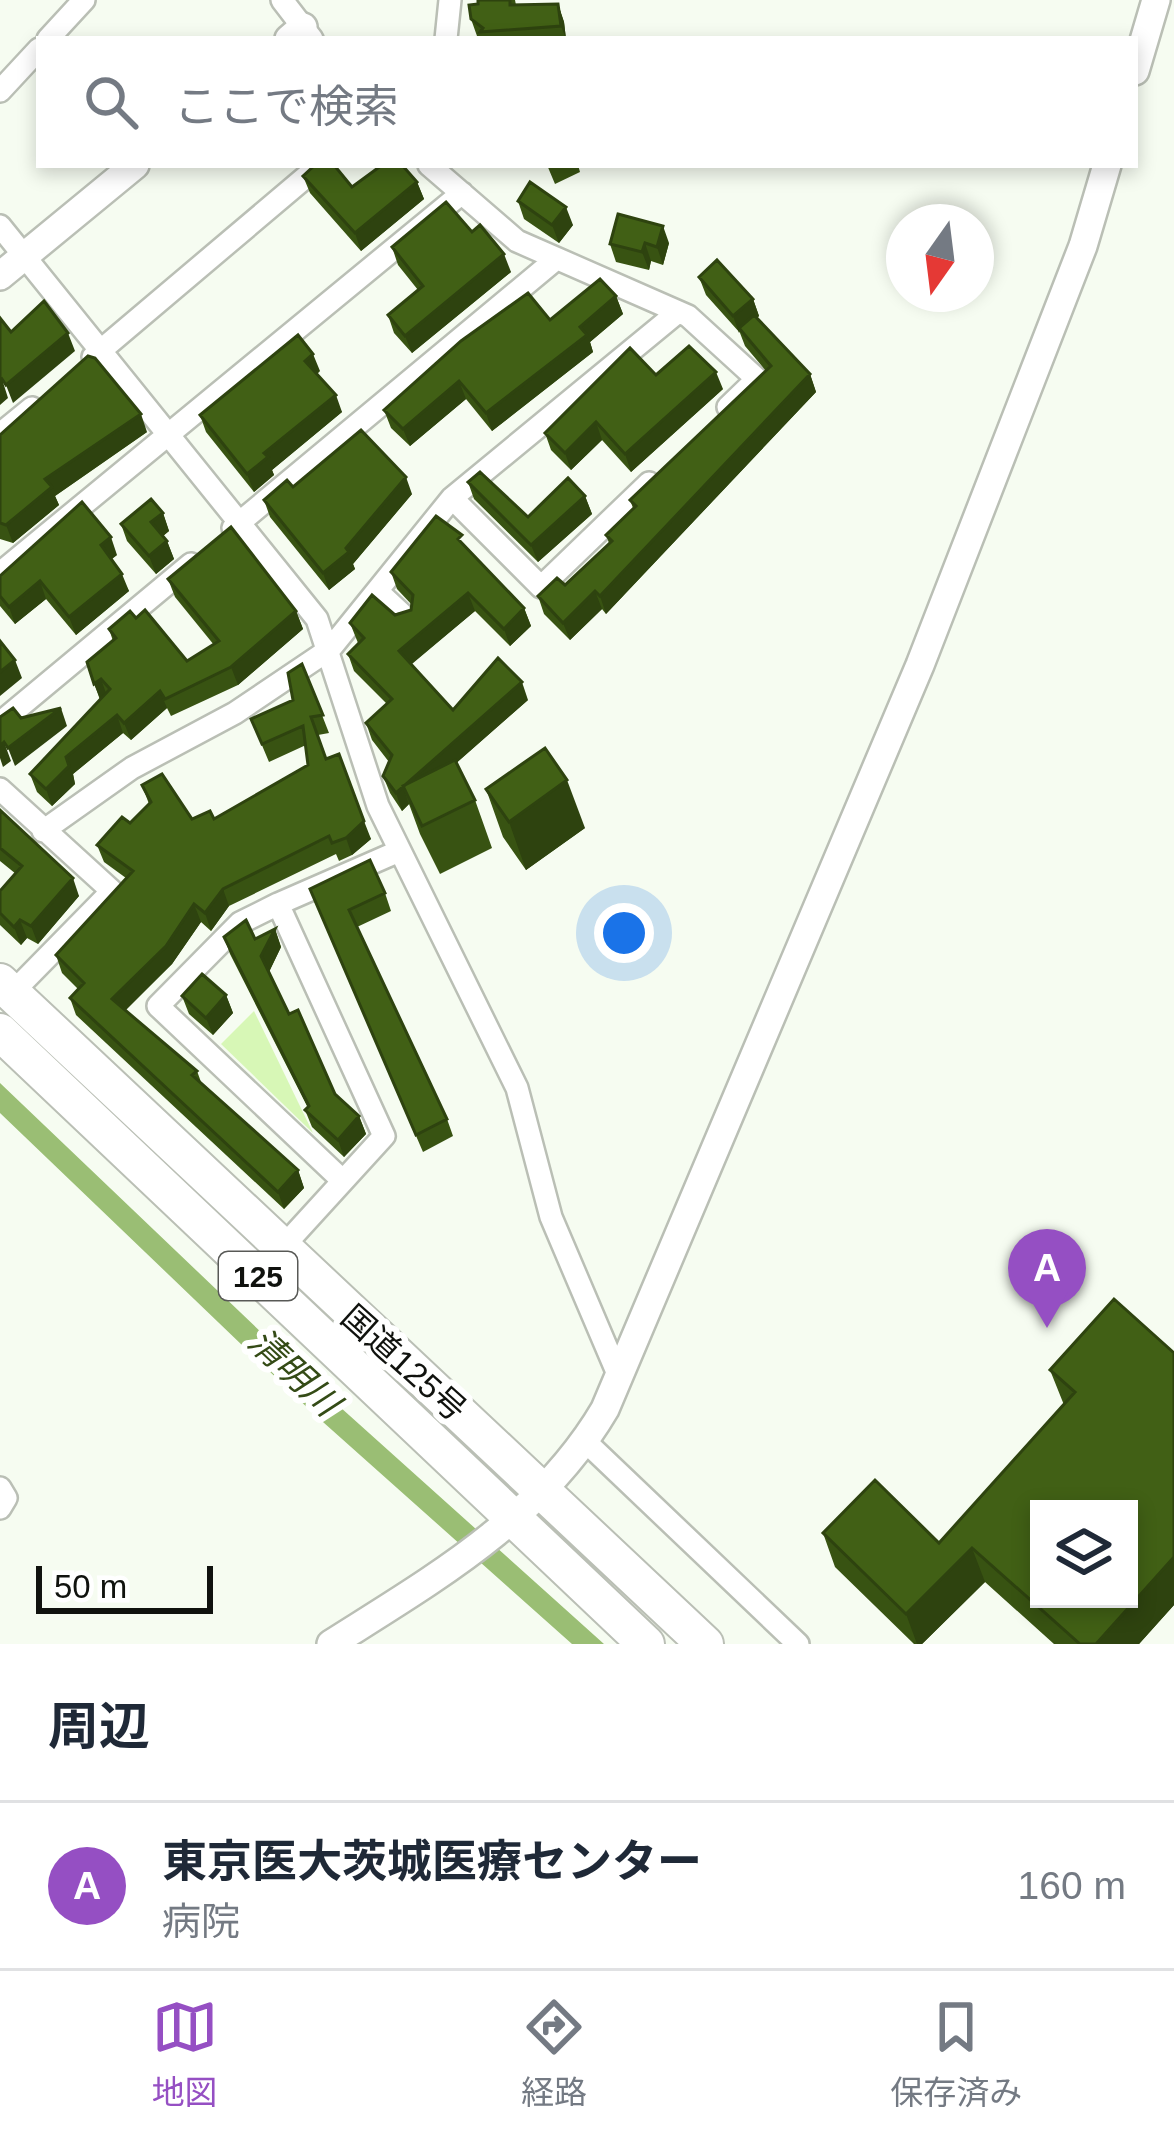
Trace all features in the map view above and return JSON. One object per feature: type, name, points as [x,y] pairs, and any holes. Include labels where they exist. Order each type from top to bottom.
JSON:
[{"type":"highway","name":"国道125号","points":[[6,988],[705,1644]]},
{"type":"highway","name":"国道125号","points":[[0,1032],[646,1644]]},
{"type":"street","points":[[51,36],[84,0]]},
{"type":"street","points":[[282,0],[302,35]]},
{"type":"street","points":[[446,36],[450,0]]},
{"type":"street","points":[[1138,61],[1156,0]]},
{"type":"street","points":[[0,91],[36,52]]},
{"type":"street","points":[[0,276],[131,168]]},
{"type":"street","points":[[0,434],[316,168]]},
{"type":"street","points":[[433,168],[517,241],[678,312],[714,334],[758,379],[707,427]]},
{"type":"street","points":[[331,1644],[515,1521],[586,1442],[620,1379],[920,665],[1083,247],[1106,168]]},
{"type":"street","points":[[0,573],[462,193]]},
{"type":"street","points":[[0,226],[168,432],[223,536],[317,619],[359,753],[397,852],[517,1088],[551,1217],[620,1379]]},
{"type":"street","points":[[0,723],[555,260]]},
{"type":"street","points":[[43,831],[132,768],[236,713],[330,649],[452,498],[678,312]]},
{"type":"street","points":[[452,498],[541,587],[674,459]]},
{"type":"street","points":[[377,591],[406,618]]},
{"type":"street","points":[[0,789],[112,891],[6,988]]},
{"type":"street","points":[[342,1180],[158,1006],[240,922],[397,852]]},
{"type":"street","points":[[278,904],[384,1136],[280,1250]]},
{"type":"street","points":[[586,1442],[798,1644]]},
{"type":"street","points":[[0,1488],[6,1498],[0,1508]]},
{"type":"shaded area","points":[[254,1011],[313,1133],[221,1044]]},
{"type":"water","name":"清明川","points":[[0,1083],[330,1398],[604,1644],[572,1644],[314,1414],[0,1113]]},
{"type":"building","points":[[478,0],[558,4],[561,26],[480,32],[483,28],[471,19],[469,5]]},
{"type":"building","points":[[312,168],[336,168],[352,187],[378,168],[405,168],[417,182],[355,233],[303,176]]},
{"type":"building","points":[[530,182],[566,207],[552,225],[518,201]]},
{"type":"building","points":[[446,202],[472,232],[480,225],[504,254],[405,336],[388,315],[423,286],[392,247]]},
{"type":"building","points":[[618,214],[663,226],[657,247],[645,243],[642,252],[610,244]]},
{"type":"building","points":[[717,260],[753,299],[733,316],[699,277]]},
{"type":"building","points":[[600,279],[616,296],[580,327],[587,335],[486,413],[459,381],[403,429],[384,410],[461,341],[528,293],[550,320]]},
{"type":"building","points":[[44,301],[68,333],[6,385],[0,381],[0,318],[11,332]]},
{"type":"building","points":[[754,315],[810,374],[600,596],[595,591],[563,623],[538,596],[557,578],[565,585],[612,541],[606,535],[636,506],[630,500],[771,366],[739,328]]},
{"type":"building","points":[[298,335],[313,354],[305,361],[336,395],[264,453],[268,457],[247,474],[200,415]]},
{"type":"building","points":[[689,346],[716,372],[625,454],[596,422],[565,453],[545,433],[630,348],[656,375]]},
{"type":"building","points":[[88,356],[95,358],[141,414],[45,479],[52,487],[6,525],[0,523],[0,435]]},
{"type":"building","points":[[361,430],[406,477],[346,548],[349,552],[323,573],[264,500],[287,480],[293,487]]},
{"type":"building","points":[[480,472],[528,517],[568,478],[585,496],[531,545],[468,482]]},
{"type":"building","points":[[151,499],[163,513],[151,522],[167,541],[149,556],[121,524]]},
{"type":"building","points":[[82,502],[111,537],[101,545],[122,574],[69,617],[40,581],[9,607],[0,596],[0,576]]},
{"type":"building","points":[[436,516],[462,535],[458,539],[524,608],[504,629],[468,593],[399,651],[453,710],[498,658],[522,682],[396,793],[383,776],[392,755],[366,723],[392,699],[348,654],[364,638],[350,623],[372,595],[395,615],[411,610],[413,595],[391,572]]},
{"type":"building","points":[[231,527],[296,611],[231,667],[165,699],[160,691],[124,723],[117,715],[66,757],[69,766],[46,789],[30,774],[110,689],[101,679],[94,684],[87,662],[116,638],[109,629],[130,611],[136,618],[145,610],[187,661],[219,641],[168,579]]},
{"type":"building","points":[[0,641],[15,660],[0,672]]},
{"type":"building","points":[[302,664],[323,715],[311,717],[326,759],[339,754],[364,821],[346,838],[332,843],[329,836],[223,889],[205,913],[194,904],[166,946],[112,999],[197,1071],[192,1075],[298,1170],[278,1192],[70,998],[84,983],[56,955],[133,871],[97,845],[122,817],[130,823],[151,802],[142,785],[162,774],[192,819],[210,811],[214,819],[308,765],[303,726],[262,744],[251,719],[293,700],[288,673]]},
{"type":"building","points":[[13,708],[21,718],[61,708],[8,748],[4,742],[0,746],[0,717]]},
{"type":"building","points":[[545,748],[567,780],[509,822],[486,789]]},
{"type":"building","points":[[455,760],[475,800],[422,826],[403,786]]},
{"type":"building","points":[[0,810],[73,878],[31,926],[20,920],[14,927],[0,913],[0,891],[22,866],[0,848]]},
{"type":"building","points":[[370,860],[385,893],[349,910],[447,1119],[416,1135],[310,889]]},
{"type":"building","points":[[246,920],[255,939],[275,929],[261,956],[289,1014],[298,1010],[335,1094],[359,1116],[338,1140],[305,1110],[309,1106],[224,937]]},
{"type":"building","points":[[202,974],[226,995],[206,1018],[182,996]]},
{"type":"building","points":[[1114,1299],[1174,1353],[1174,1557],[1138,1597],[1138,1500],[1030,1500],[1030,1600],[972,1548],[906,1614],[823,1533],[875,1480],[939,1543],[1075,1392],[1050,1370]]},
{"type":"building","points":[[1040,1608],[1128,1608],[1096,1644],[1080,1644]]},
{"type":"place","name":"東京医大茨城医療センター","points":[[1047,1328]]}]
